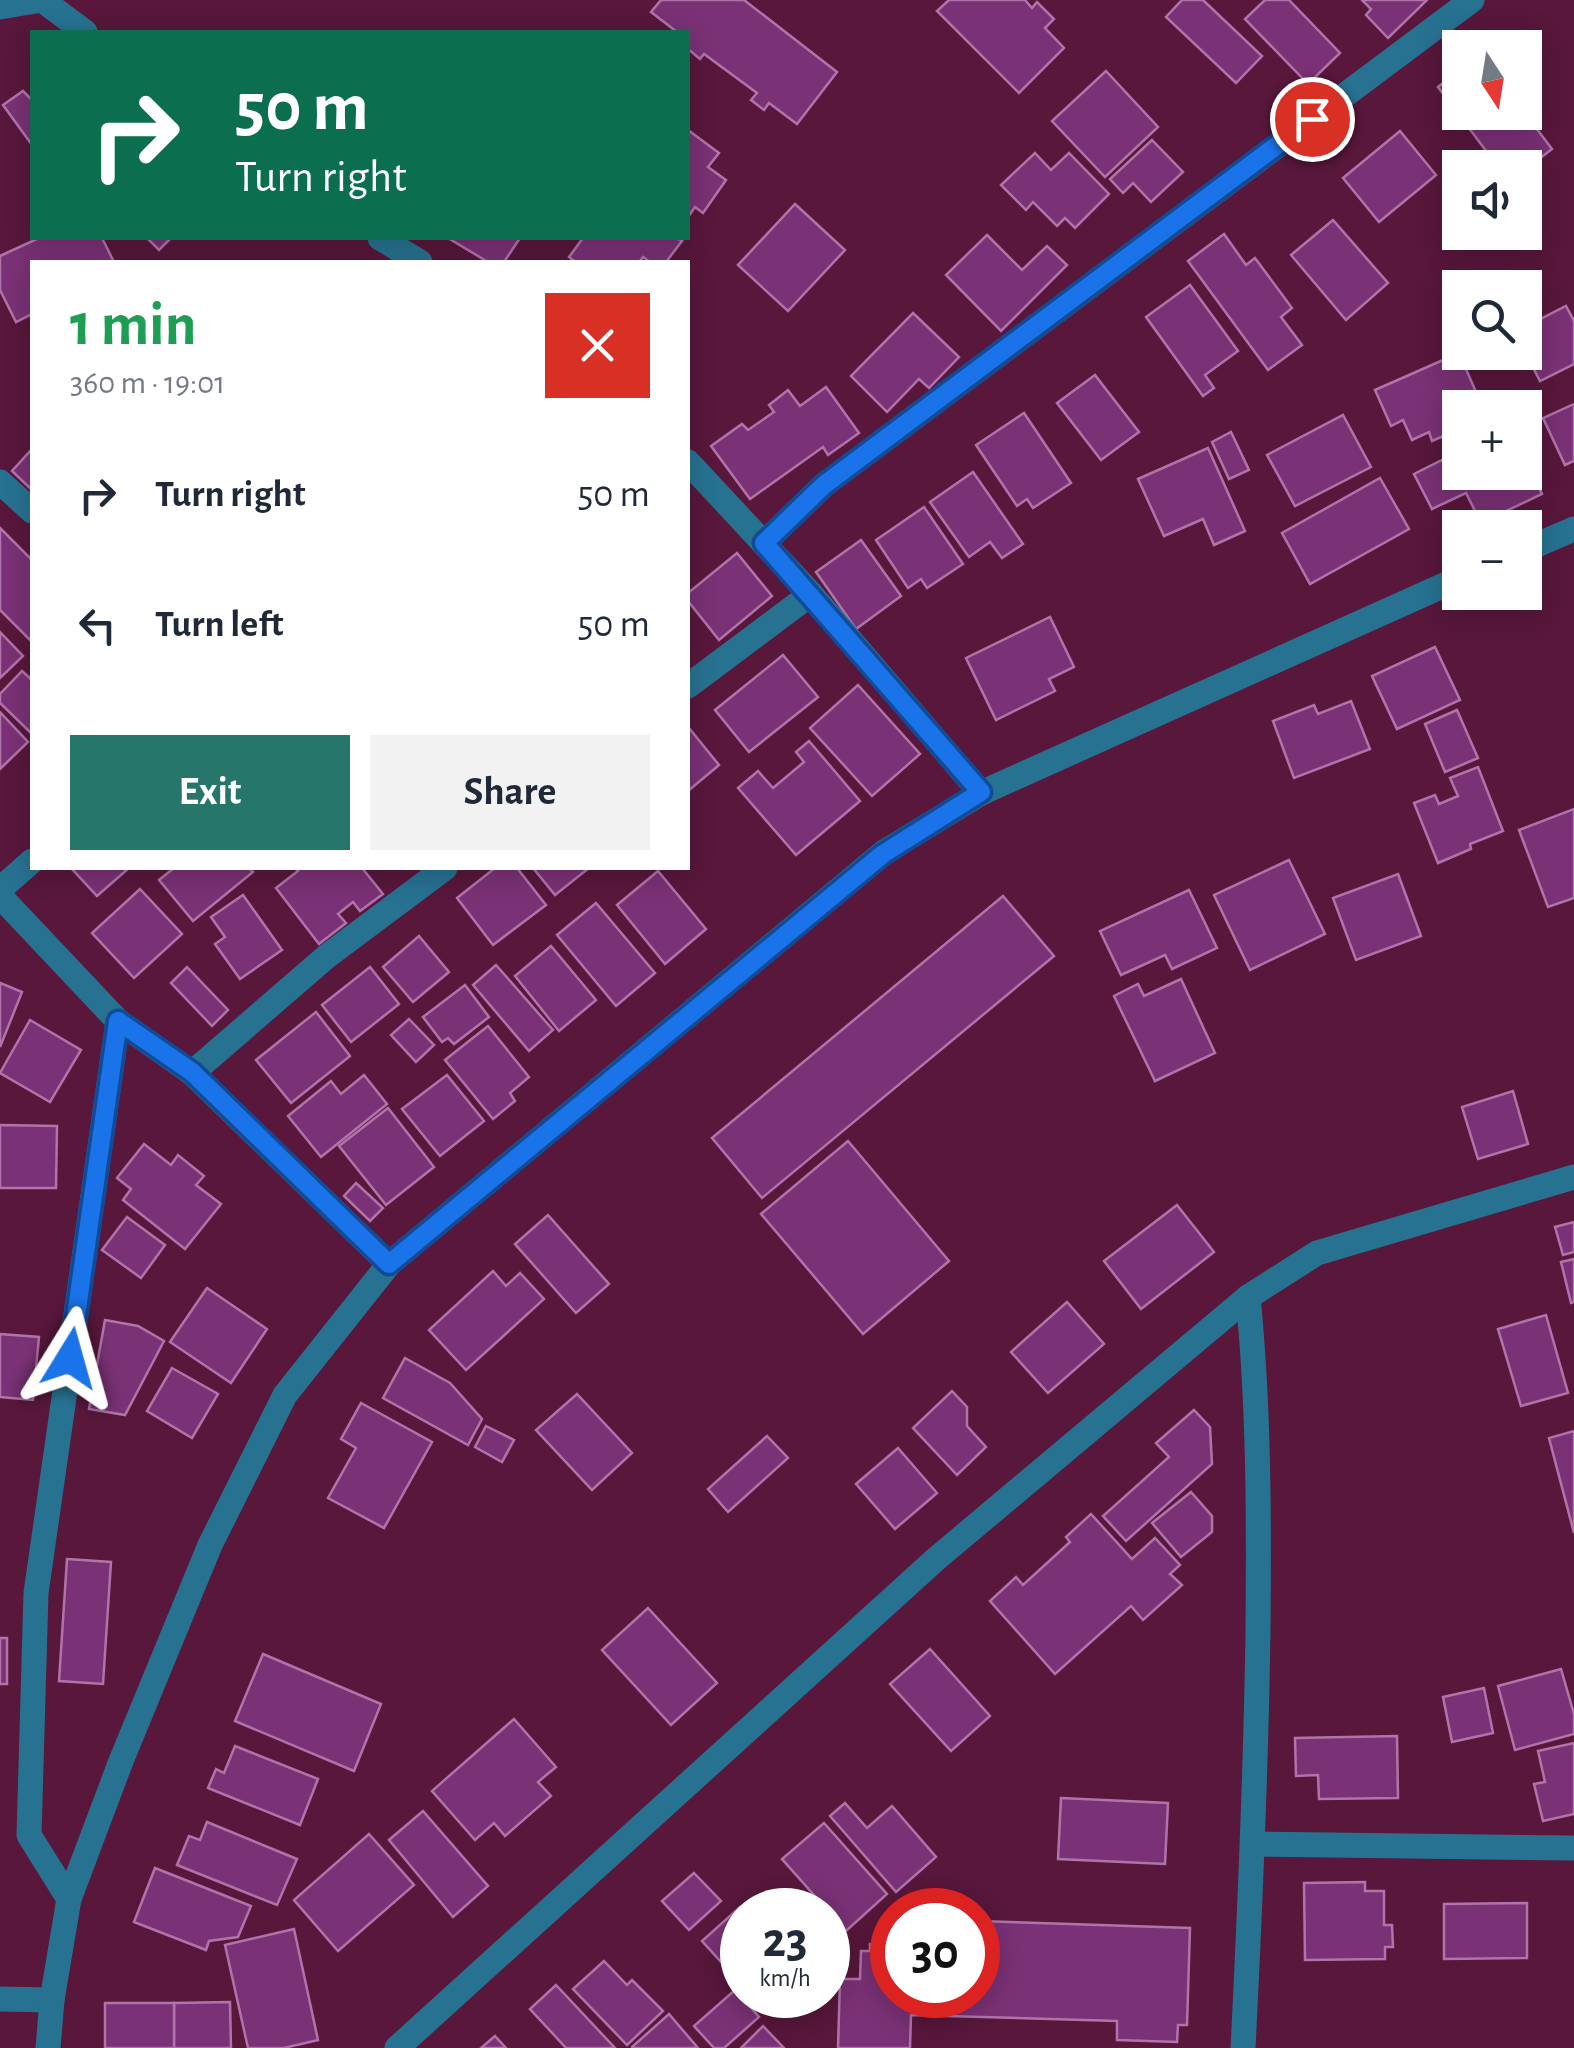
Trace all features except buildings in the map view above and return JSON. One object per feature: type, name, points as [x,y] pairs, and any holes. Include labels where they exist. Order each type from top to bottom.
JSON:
[{"type":"street","points":[[0,6],[42,0],[82,30]]},
{"type":"street","points":[[764,543],[824,485],[1472,0]]},
{"type":"street","points":[[383,240],[417,260]]},
{"type":"street","points":[[690,464],[810,594],[981,792]]},
{"type":"street","points":[[0,482],[30,509]]},
{"type":"street","points":[[1542,543],[1574,529]]},
{"type":"street","points":[[48,2048],[69,1899],[121,1760],[210,1545],[284,1395],[389,1264],[883,854],[981,792],[1442,586]]},
{"type":"street","points":[[690,684],[810,594]]},
{"type":"street","points":[[30,864],[0,892],[118,1021],[192,1072],[389,1264]]},
{"type":"street","points":[[192,1072],[326,957],[442,870]]},
{"type":"street","points":[[69,1899],[29,1835],[36,1593],[118,1021]]},
{"type":"street","points":[[397,2048],[936,1559],[1248,1297],[1317,1253],[1574,1176]]},
{"type":"street","points":[[1243,2048],[1253,1844],[1259,1559],[1256,1370],[1248,1297]]},
{"type":"street","points":[[1253,1844],[1574,1848]]},
{"type":"street","points":[[0,1998],[52,2000]]},
{"type":"route","points":[[70,1358],[118,1021],[192,1072],[389,1264],[883,854],[981,792],[764,543],[824,485],[1312,119]]}]
